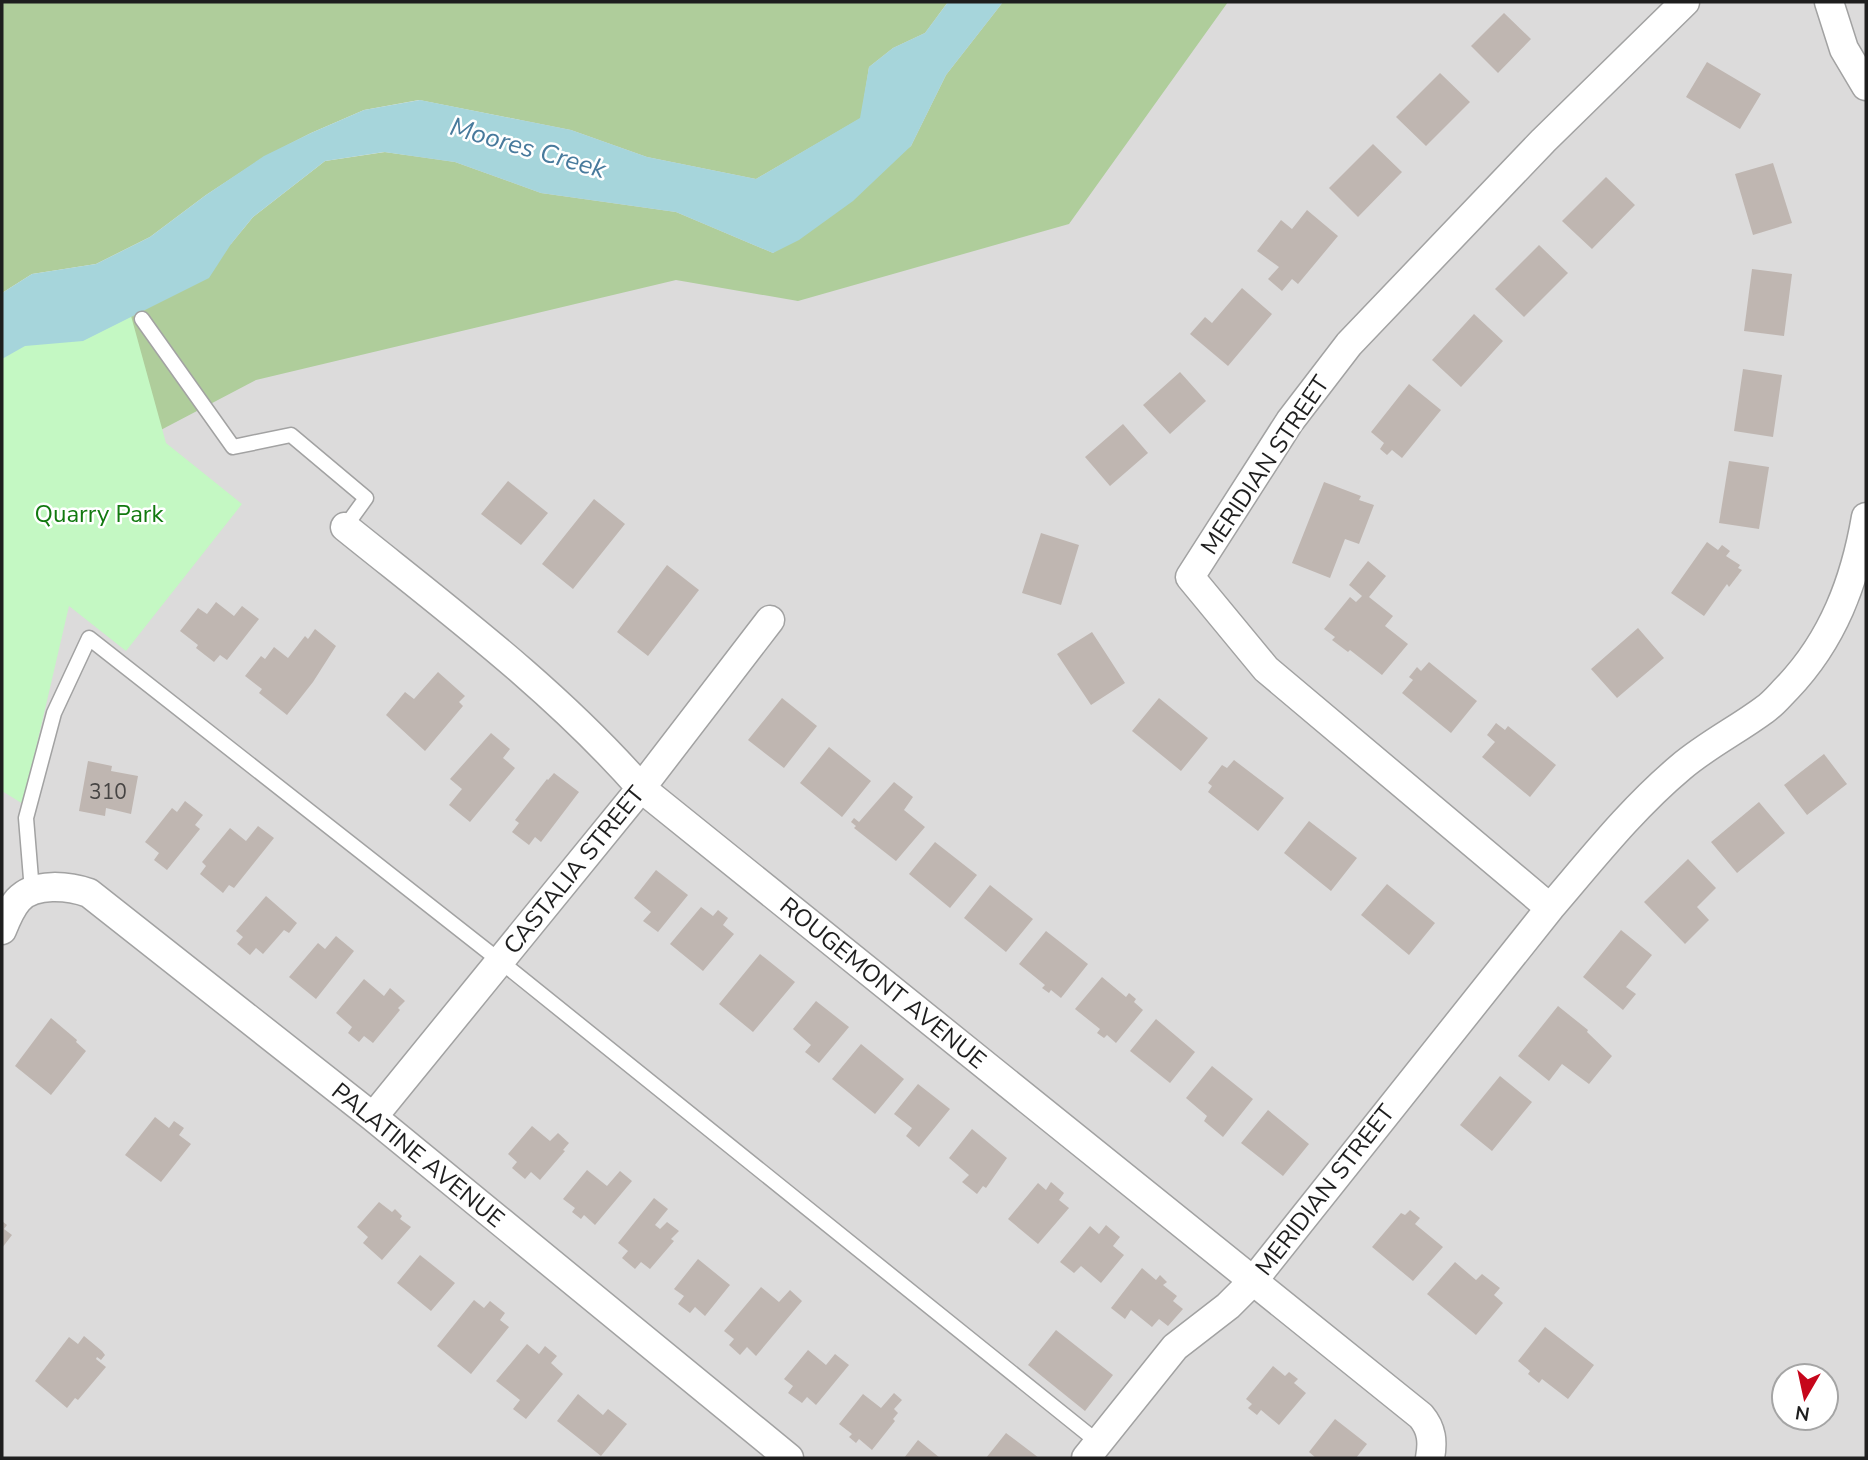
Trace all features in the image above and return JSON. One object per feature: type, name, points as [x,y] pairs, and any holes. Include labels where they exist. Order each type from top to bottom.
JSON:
[{"type":"street","name":"MERIDIAN STREET","points":[[1550,908],[1266,669],[1190,577],[1290,421],[1349,344],[1543,141],[1685,2]]},
{"type":"street","points":[[1829,2],[1844,49],[1866,86]]},
{"type":"street","name":"MERIDIAN STREET","points":[[1093,1450],[1175,1347],[1228,1306],[1253,1281],[1550,908],[1623,822],[1680,768],[1722,736],[1766,709],[1805,669],[1830,631],[1849,589],[1866,517]]},
{"type":"street","name":"ROUGEMONT AVENUE","points":[[345,527],[538,684],[603,745],[641,788],[1421,1416],[1429,1428],[1432,1441],[1430,1458]]},
{"type":"street","name":"CASTALIA STREET","points":[[373,1117],[641,788],[770,620]]},
{"type":"street","name":"PALATINE AVENUE","points":[[32,891],[71,887],[89,893],[373,1117],[789,1458]]},
{"type":"street","points":[[2,930],[20,898],[32,891]]},
{"type":"lane","points":[[142,319],[233,447],[291,435],[366,498],[345,527]]},
{"type":"lane","points":[[32,891],[26,818],[54,713],[89,638],[500,961],[1093,1450]]},
{"type":"shaded area","points":[[994,2],[1866,2],[1866,1458],[2,1458],[2,339],[442,139]]},
{"type":"green space","points":[[2,2],[948,2],[925,33],[893,48],[869,67],[861,118],[756,179],[647,157],[571,130],[419,100],[364,110],[311,133],[264,157],[206,195],[150,237],[96,264],[32,274],[2,293]]},
{"type":"green space","points":[[1003,2],[1228,2],[1069,224],[798,301],[676,280],[256,380],[136,443],[2,359],[231,244],[253,217],[325,161],[385,152],[455,162],[541,193],[676,212],[773,253],[911,146],[946,75]]},
{"type":"green space","name":"Quarry Park","points":[[125,294],[166,443],[242,504],[126,651],[69,606],[23,804],[2,791],[2,340]]},
{"type":"water","name":"Moores Creek","points":[[948,2],[1003,2],[946,75],[911,146],[853,201],[799,240],[773,253],[676,212],[541,193],[455,162],[384,152],[325,161],[253,217],[209,278],[83,341],[25,346],[2,359],[2,293],[32,274],[96,264],[150,237],[264,156],[364,110],[420,100],[571,130],[647,157],[756,179],[860,118],[869,67],[893,48],[925,33]]},
{"type":"building","points":[[1504,13],[1531,39],[1498,73],[1471,46]]},
{"type":"building","points":[[1707,62],[1761,94],[1740,129],[1686,97]]},
{"type":"building","points":[[1440,73],[1470,102],[1426,146],[1396,117]]},
{"type":"building","points":[[1373,144],[1402,172],[1358,217],[1329,188]]},
{"type":"building","points":[[1773,163],[1792,223],[1753,235],[1735,174]]},
{"type":"building","points":[[1606,177],[1635,205],[1592,249],[1562,221]]},
{"type":"building","points":[[1307,210],[1338,236],[1298,284],[1292,279],[1282,291],[1268,279],[1279,267],[1257,251],[1281,220],[1292,229]]},
{"type":"building","points":[[1539,245],[1568,273],[1524,317],[1495,289]]},
{"type":"building","points":[[1752,269],[1792,274],[1784,336],[1744,331]]},
{"type":"building","points":[[1242,288],[1272,314],[1228,366],[1190,334],[1205,317],[1212,323]]},
{"type":"building","points":[[1474,314],[1503,341],[1461,387],[1432,360]]},
{"type":"building","points":[[1743,369],[1782,375],[1773,437],[1734,431]]},
{"type":"building","points":[[1180,372],[1206,401],[1170,434],[1143,405]]},
{"type":"building","points":[[1409,384],[1441,410],[1402,458],[1392,450],[1387,455],[1380,449],[1384,443],[1371,432]]},
{"type":"building","points":[[1123,424],[1148,453],[1110,486],[1085,457]]},
{"type":"building","points":[[1729,461],[1769,467],[1759,529],[1719,523]]},
{"type":"building","points":[[508,481],[548,513],[521,545],[481,514]]},
{"type":"building","points":[[1324,482],[1361,496],[1359,500],[1374,505],[1359,544],[1345,539],[1330,578],[1292,563]]},
{"type":"building","points":[[594,499],[625,524],[573,589],[542,564]]},
{"type":"building","points":[[1041,533],[1079,545],[1061,605],[1022,593]]},
{"type":"building","points":[[1707,542],[1718,550],[1722,545],[1730,551],[1726,556],[1740,565],[1738,568],[1742,570],[1729,587],[1727,584],[1704,616],[1671,593]]},
{"type":"building","points":[[1368,561],[1386,576],[1369,597],[1393,616],[1385,626],[1408,644],[1382,675],[1350,650],[1348,652],[1332,640],[1335,637],[1324,629],[1350,597],[1356,602],[1362,596],[1349,585]]},
{"type":"building","points":[[667,565],[699,590],[648,656],[617,632]]},
{"type":"building","points":[[216,602],[234,616],[242,606],[259,619],[227,660],[220,655],[214,662],[180,631],[198,608],[207,614]]},
{"type":"building","points":[[1638,628],[1664,658],[1617,698],[1591,669]]},
{"type":"building","points":[[315,629],[336,646],[287,715],[259,693],[262,689],[245,676],[261,656],[265,659],[274,647],[288,658],[305,636],[308,639]]},
{"type":"building","points":[[1092,632],[1125,683],[1091,705],[1057,654]]},
{"type":"building","points":[[1429,662],[1477,701],[1451,733],[1402,693],[1413,680],[1409,677],[1417,667],[1421,671]]},
{"type":"building","points":[[438,672],[465,696],[459,702],[463,706],[425,751],[386,715],[405,692],[414,699]]},
{"type":"building","points":[[782,698],[817,726],[784,768],[748,740]]},
{"type":"building","points":[[1159,698],[1208,738],[1181,771],[1132,731]]},
{"type":"building","points":[[1496,723],[1505,730],[1508,726],[1556,765],[1530,797],[1482,757],[1495,742],[1487,735]]},
{"type":"building","points":[[491,733],[510,749],[503,758],[515,768],[470,822],[449,805],[462,789],[450,779]]},
{"type":"building","points":[[829,747],[871,781],[842,817],[800,783]]},
{"type":"building","points":[[1824,754],[1847,784],[1807,815],[1784,785]]},
{"type":"building","points":[[1234,760],[1284,798],[1258,831],[1208,792],[1212,786],[1208,783],[1222,765],[1227,768]]},
{"type":"building","points":[[88,761],[112,766],[111,771],[138,776],[131,814],[106,808],[105,816],[79,811]]},
{"type":"building","points":[[554,773],[579,792],[541,842],[535,837],[529,845],[512,832],[519,823],[515,820]]},
{"type":"building","points":[[894,782],[913,797],[904,810],[925,827],[896,861],[854,828],[856,826],[851,822],[854,818],[859,822]]},
{"type":"building","points":[[185,801],[203,815],[195,825],[200,829],[167,870],[154,860],[159,853],[145,842],[172,808],[177,812]]},
{"type":"building","points":[[1759,802],[1785,833],[1737,873],[1711,842]]},
{"type":"building","points":[[1309,821],[1357,858],[1331,891],[1284,853]]},
{"type":"building","points":[[258,826],[274,838],[234,888],[229,885],[223,893],[200,874],[206,866],[202,862],[230,828],[246,841]]},
{"type":"building","points":[[935,842],[977,875],[950,908],[909,874]]},
{"type":"building","points":[[1688,859],[1716,888],[1697,907],[1709,920],[1685,944],[1644,902]]},
{"type":"building","points":[[656,870],[688,895],[658,932],[643,921],[651,912],[634,898]]},
{"type":"building","points":[[1387,884],[1435,923],[1409,955],[1361,915]]},
{"type":"building","points":[[990,885],[1033,919],[1006,952],[964,918]]},
{"type":"building","points":[[266,896],[297,923],[289,933],[284,930],[263,954],[256,948],[250,955],[237,944],[243,937],[236,931]]},
{"type":"building","points":[[701,907],[713,916],[718,910],[728,918],[723,925],[734,934],[703,971],[670,944]]},
{"type":"building","points":[[1621,930],[1652,955],[1626,987],[1636,994],[1623,1010],[1583,977]]},
{"type":"building","points":[[1046,931],[1088,964],[1061,998],[1051,990],[1049,993],[1042,988],[1045,985],[1019,964]]},
{"type":"building","points":[[336,936],[354,951],[316,999],[289,977],[318,943],[325,949]]},
{"type":"building","points":[[760,954],[795,982],[753,1032],[719,1004]]},
{"type":"building","points":[[1102,977],[1126,997],[1129,993],[1143,1010],[1116,1043],[1107,1035],[1104,1038],[1097,1033],[1100,1029],[1075,1009]]},
{"type":"building","points":[[364,979],[384,996],[390,988],[405,1001],[373,1043],[364,1036],[359,1042],[348,1033],[352,1027],[336,1013]]},
{"type":"building","points":[[816,1001],[849,1027],[819,1063],[805,1052],[811,1045],[793,1029]]},
{"type":"building","points":[[1558,1006],[1588,1030],[1612,1056],[1589,1084],[1562,1064],[1549,1081],[1518,1056]]},
{"type":"building","points":[[51,1018],[86,1051],[51,1095],[15,1066]]},
{"type":"building","points":[[1156,1019],[1195,1052],[1170,1083],[1130,1051]]},
{"type":"building","points":[[861,1044],[904,1079],[875,1114],[832,1079]]},
{"type":"building","points":[[1212,1066],[1253,1099],[1223,1137],[1204,1121],[1207,1116],[1186,1098]]},
{"type":"building","points":[[1500,1076],[1532,1102],[1492,1151],[1460,1125]]},
{"type":"building","points":[[918,1084],[950,1109],[919,1147],[906,1136],[912,1128],[894,1114]]},
{"type":"building","points":[[1268,1110],[1309,1144],[1283,1176],[1241,1143]]},
{"type":"building","points":[[155,1117],[169,1128],[174,1121],[184,1128],[179,1135],[191,1144],[161,1182],[125,1155]]},
{"type":"building","points":[[532,1126],[550,1141],[558,1133],[569,1143],[540,1180],[531,1172],[525,1179],[512,1168],[517,1162],[508,1154]]},
{"type":"building","points":[[972,1129],[1007,1158],[986,1188],[983,1186],[977,1194],[962,1182],[969,1175],[949,1158]]},
{"type":"building","points":[[587,1170],[607,1186],[620,1171],[632,1181],[595,1225],[584,1215],[581,1219],[572,1212],[575,1208],[563,1199]]},
{"type":"building","points":[[1051,1182],[1064,1193],[1059,1200],[1069,1208],[1038,1244],[1008,1219],[1038,1183],[1046,1190]]},
{"type":"building","points":[[654,1198],[668,1209],[655,1225],[660,1229],[667,1222],[679,1231],[650,1269],[641,1262],[635,1269],[622,1258],[628,1251],[618,1243]]},
{"type":"building","points":[[379,1202],[392,1212],[395,1209],[402,1216],[400,1219],[411,1227],[382,1260],[363,1243],[368,1237],[357,1227]]},
{"type":"building","points":[[1410,1210],[1420,1218],[1415,1224],[1443,1247],[1413,1281],[1372,1247],[1401,1213],[1405,1215]]},
{"type":"building","points":[[2,1221],[7,1225],[4,1229],[12,1235],[2,1248]]},
{"type":"building","points":[[1106,1225],[1120,1237],[1113,1246],[1124,1255],[1101,1283],[1081,1266],[1074,1273],[1060,1262],[1090,1226],[1099,1234]]},
{"type":"building","points":[[420,1255],[455,1283],[431,1311],[397,1283]]},
{"type":"building","points":[[698,1259],[730,1285],[705,1316],[695,1307],[690,1313],[678,1304],[684,1296],[674,1289]]},
{"type":"building","points":[[1455,1262],[1476,1280],[1482,1274],[1500,1288],[1494,1295],[1503,1303],[1476,1335],[1427,1294]]},
{"type":"building","points":[[1142,1268],[1156,1280],[1160,1275],[1167,1282],[1163,1285],[1177,1296],[1173,1301],[1183,1309],[1168,1326],[1159,1319],[1152,1327],[1131,1310],[1125,1319],[1111,1308]]},
{"type":"building","points":[[761,1287],[779,1302],[790,1290],[802,1301],[756,1356],[747,1347],[740,1355],[729,1345],[734,1339],[724,1331]]},
{"type":"building","points":[[474,1300],[484,1308],[490,1301],[505,1313],[500,1320],[509,1327],[471,1374],[437,1346]]},
{"type":"building","points":[[1545,1327],[1594,1365],[1568,1399],[1542,1379],[1539,1383],[1518,1361]]},
{"type":"building","points":[[1056,1330],[1113,1375],[1085,1411],[1028,1365]]},
{"type":"building","points":[[84,1336],[105,1355],[101,1360],[97,1357],[96,1359],[106,1367],[78,1400],[75,1398],[67,1408],[35,1381],[69,1337],[78,1344]]},
{"type":"building","points":[[527,1344],[539,1354],[545,1346],[557,1356],[551,1363],[563,1374],[526,1419],[513,1409],[520,1400],[496,1381]]},
{"type":"building","points":[[808,1350],[826,1365],[835,1354],[849,1365],[816,1405],[807,1397],[802,1403],[788,1393],[793,1386],[784,1379]]},
{"type":"building","points":[[1273,1366],[1285,1376],[1289,1372],[1298,1379],[1294,1383],[1306,1393],[1279,1425],[1261,1410],[1257,1415],[1248,1408],[1252,1404],[1246,1399]]},
{"type":"building","points":[[894,1393],[902,1400],[894,1409],[898,1413],[893,1419],[895,1421],[872,1450],[859,1439],[856,1443],[849,1437],[852,1434],[839,1424],[863,1394],[881,1408]]},
{"type":"building","points":[[578,1394],[603,1415],[608,1409],[627,1424],[601,1456],[557,1421]]},
{"type":"building","points":[[1335,1419],[1367,1444],[1356,1458],[1316,1458],[1309,1452]]},
{"type":"building","points":[[1006,1433],[1039,1458],[986,1458]]},
{"type":"building","points":[[918,1440],[940,1458],[904,1458]]}]
